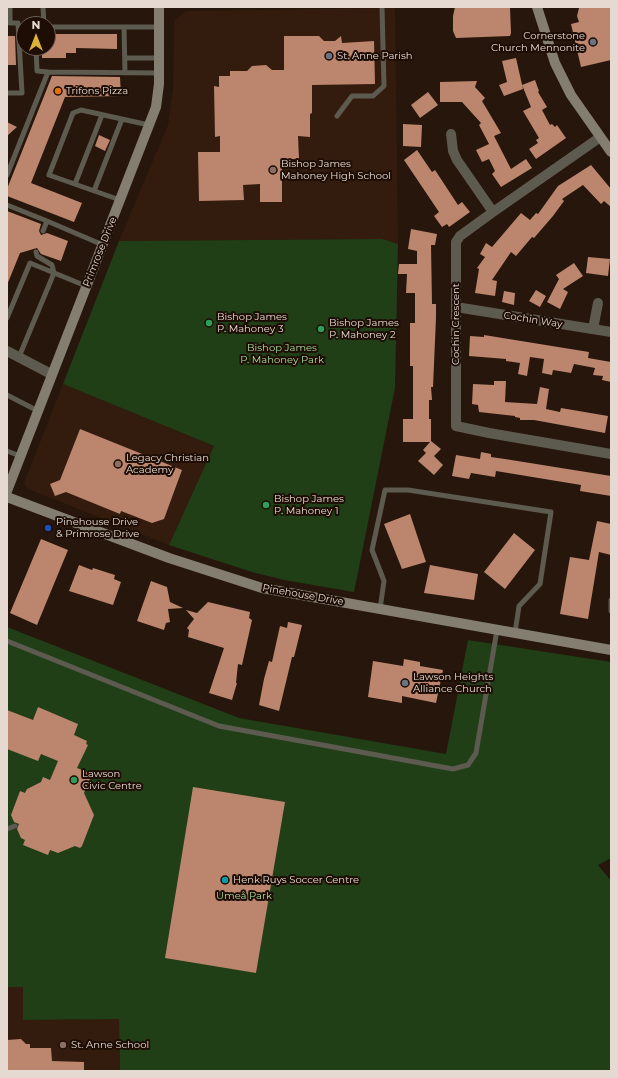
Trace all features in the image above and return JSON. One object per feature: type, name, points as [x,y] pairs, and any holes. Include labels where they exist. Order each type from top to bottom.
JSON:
[{"type":"street","name":"Primrose Drive","points":[[7,491],[51,374],[156,107],[159,73],[159,7]]},
{"type":"street","points":[[537,7],[555,63],[571,95],[599,138],[611,152]]},
{"type":"street","points":[[451,134],[453,151],[457,160],[493,212]]},
{"type":"street","name":"Cochin Crescent","points":[[599,138],[493,212],[460,236],[456,242],[456,426],[611,454]]},
{"type":"street","points":[[593,329],[598,303]]},
{"type":"street","name":"Cochin Way","points":[[456,307],[611,332]]},
{"type":"street","points":[[7,351],[51,374]]},
{"type":"street","name":"Pinehouse Drive","points":[[7,496],[169,558],[262,588],[611,650]]},
{"type":"lane","points":[[7,93],[22,93],[18,23],[8,23],[10,7]]},
{"type":"lane","points":[[337,116],[352,96],[373,96],[384,86],[382,7]]},
{"type":"lane","points":[[56,27],[159,27]]},
{"type":"lane","points":[[124,27],[125,72]]},
{"type":"lane","points":[[36,56],[37,71],[159,73]]},
{"type":"lane","points":[[125,58],[159,58]]},
{"type":"lane","points":[[7,175],[48,72]]},
{"type":"lane","points":[[120,200],[49,175],[73,113],[81,110],[149,125]]},
{"type":"lane","points":[[75,184],[102,114]]},
{"type":"lane","points":[[94,191],[122,119]]},
{"type":"lane","points":[[7,205],[103,245]]},
{"type":"lane","points":[[43,232],[47,222]]},
{"type":"lane","points":[[19,357],[54,273],[52,265],[37,256],[36,252]]},
{"type":"lane","points":[[7,318],[30,264],[86,286]]},
{"type":"lane","points":[[7,395],[38,411]]},
{"type":"lane","points":[[7,451],[20,456]]},
{"type":"lane","points":[[380,609],[384,581],[372,550],[385,490],[408,490],[551,512],[540,584],[519,606],[515,633]]},
{"type":"lane","points":[[611,600],[611,611]]},
{"type":"lane","points":[[7,640],[219,726],[453,769],[468,765],[476,753],[497,630]]},
{"type":"lane","points":[[7,829],[15,826]]},
{"type":"shaded area","name":"Bishop James Mahoney High School","points":[[395,8],[398,244],[382,239],[119,241],[168,125],[173,89],[174,21],[186,11]]},
{"type":"shaded area","name":"Legacy Christian Academy","points":[[63,384],[214,446],[169,545],[28,489],[24,483]]},
{"type":"shaded area","name":"St. Anne School","points":[[7,987],[23,987],[24,1020],[119,1019],[120,1071],[7,1071]]},
{"type":"green space","name":"Bishop James P. Mahoney Park","points":[[382,239],[398,244],[395,388],[354,592],[284,580],[252,572],[169,545],[214,446],[63,384],[119,241]]},
{"type":"green space","name":"Umeå Park","points":[[7,627],[239,718],[446,754],[468,640],[611,662],[611,858],[598,865],[611,881],[611,1071],[120,1071],[119,1019],[23,1020],[23,987],[7,987]]},
{"type":"building","points":[[455,7],[510,8],[510,36],[456,38],[453,31],[453,16]]},
{"type":"building","name":"Cornerstone Church Mennonite","points":[[611,7],[611,60],[581,67],[571,24],[579,22],[577,16],[579,8]]},
{"type":"building","points":[[56,34],[117,34],[117,49],[76,48],[76,53],[66,53],[66,58],[42,58],[42,56],[56,56]]},
{"type":"building","points":[[7,36],[15,36],[16,65],[7,65]]},
{"type":"building","points":[[284,36],[319,36],[324,41],[335,41],[341,36],[342,43],[374,41],[375,84],[312,85],[310,137],[298,136],[299,159],[282,159],[282,202],[260,202],[260,184],[243,185],[244,200],[199,201],[198,152],[220,152],[220,136],[215,137],[214,86],[219,87],[219,76],[230,76],[230,71],[247,71],[252,66],[266,65],[272,70],[284,70]]},
{"type":"building","points":[[516,58],[523,89],[504,96],[499,85],[507,82],[502,61]]},
{"type":"building","points":[[52,76],[120,77],[121,96],[65,97],[31,183],[82,203],[74,222],[7,196],[7,189]]},
{"type":"building","points":[[535,80],[539,91],[538,92],[547,107],[542,110],[550,125],[552,124],[555,127],[557,125],[566,138],[536,159],[529,149],[538,143],[536,140],[539,138],[523,111],[531,107],[522,85]]},
{"type":"building","points":[[477,81],[475,87],[485,98],[482,101],[501,133],[494,136],[511,169],[526,159],[532,168],[501,187],[492,174],[495,171],[489,159],[482,162],[476,150],[489,144],[479,125],[481,123],[462,102],[440,102],[440,82]]},
{"type":"building","points":[[428,92],[438,105],[420,118],[411,105]]},
{"type":"building","points":[[7,122],[17,127],[7,136]]},
{"type":"building","points":[[403,124],[422,125],[421,147],[403,146]]},
{"type":"building","points":[[99,135],[110,140],[105,151],[95,146]]},
{"type":"building","points":[[417,150],[432,172],[435,170],[458,205],[462,202],[470,212],[449,227],[447,224],[442,227],[434,216],[439,212],[404,160]]},
{"type":"building","points":[[591,165],[611,189],[611,207],[604,201],[601,204],[583,185],[562,199],[564,201],[553,216],[516,256],[511,252],[492,280],[497,281],[495,296],[475,293],[479,269],[477,268],[485,257],[480,254],[486,243],[492,247],[521,213],[530,220],[536,213],[538,214],[558,186]]},
{"type":"building","points":[[7,211],[41,224],[39,231],[41,235],[47,233],[68,241],[61,261],[41,254],[37,248],[20,253],[7,285]]},
{"type":"building","points":[[411,229],[437,234],[435,245],[431,245],[432,304],[436,304],[436,318],[433,387],[431,387],[432,400],[429,400],[429,419],[431,419],[431,441],[441,449],[434,456],[443,465],[434,475],[418,461],[426,453],[423,450],[430,442],[403,442],[403,419],[413,419],[413,366],[410,366],[410,323],[415,323],[415,293],[406,293],[407,274],[398,274],[399,264],[417,264],[417,251],[408,249]]},
{"type":"building","points":[[588,257],[610,259],[608,276],[586,273]]},
{"type":"building","points":[[574,263],[583,276],[563,289],[568,292],[560,309],[547,302],[559,279],[556,275]]},
{"type":"building","points":[[536,290],[546,296],[540,307],[529,301]]},
{"type":"building","points":[[504,291],[515,293],[514,305],[502,302]]},
{"type":"building","points":[[484,335],[589,352],[588,358],[611,362],[611,382],[602,380],[603,376],[593,375],[595,368],[574,364],[571,373],[553,370],[552,375],[542,373],[544,359],[530,357],[527,376],[518,374],[520,363],[506,361],[506,359],[469,356],[470,336],[484,337]]},
{"type":"building","points":[[494,381],[506,381],[505,402],[537,404],[540,387],[549,389],[546,409],[560,412],[561,408],[608,416],[605,433],[534,420],[520,420],[520,418],[515,416],[479,412],[478,405],[472,404],[473,384],[494,385]]},
{"type":"building","points":[[80,429],[182,470],[164,519],[152,523],[121,511],[120,514],[66,492],[55,496],[50,484],[60,480]]},
{"type":"building","points":[[481,452],[491,454],[491,457],[611,476],[611,496],[580,491],[581,485],[496,471],[495,477],[471,473],[469,479],[452,476],[456,455],[480,459]]},
{"type":"building","points":[[410,514],[426,562],[402,569],[384,524]]},
{"type":"building","points":[[597,521],[611,524],[611,555],[599,552],[588,619],[560,614],[570,557],[589,560]]},
{"type":"building","points":[[514,533],[535,550],[505,589],[484,572]]},
{"type":"building","points":[[41,539],[68,550],[37,625],[10,613]]},
{"type":"building","points":[[79,565],[92,570],[93,568],[115,575],[114,579],[121,582],[113,605],[69,591]]},
{"type":"building","points":[[430,565],[478,574],[474,600],[424,593]]},
{"type":"building","points":[[151,581],[167,587],[170,602],[183,608],[168,609],[170,622],[166,623],[164,630],[137,621]]},
{"type":"building","points":[[208,602],[250,612],[249,618],[252,620],[242,665],[238,664],[237,683],[232,700],[209,693],[224,648],[188,637],[189,630],[187,628],[194,619],[186,610],[197,613]]},
{"type":"building","points":[[288,622],[302,625],[294,657],[292,657],[279,711],[259,705],[264,679],[269,661],[272,662],[280,626],[287,628]]},
{"type":"building","name":"Lawson Heights Alliance Church","points":[[404,659],[420,662],[420,666],[443,670],[436,703],[402,696],[402,703],[368,697],[373,661],[403,666]]},
{"type":"building","name":"Lawson Civic Centre","points":[[38,707],[78,724],[74,735],[87,741],[86,744],[88,745],[77,768],[92,774],[84,793],[94,815],[82,846],[80,848],[75,846],[58,853],[50,850],[48,855],[23,845],[25,840],[21,838],[17,829],[19,824],[14,822],[11,815],[20,791],[25,793],[27,789],[41,782],[43,777],[50,780],[58,761],[41,754],[38,761],[7,749],[7,710],[33,720]]},
{"type":"building","name":"Henk Ruys Soccer Centre","points":[[193,787],[285,802],[256,973],[165,958]]},
{"type":"building","points":[[21,1039],[26,1044],[30,1044],[30,1048],[51,1048],[52,1061],[84,1062],[84,1071],[7,1071],[7,1040]]},
{"type":"place","name":"Cornerstone Church Mennonite","points":[[593,42]]},
{"type":"place","name":"St. Anne Parish","points":[[329,56]]},
{"type":"place","name":"Trifons Pizza","points":[[58,91]]},
{"type":"place","name":"Bishop James Mahoney High School","points":[[273,170]]},
{"type":"place","name":"Bishop James P. Mahoney 3","points":[[209,323]]},
{"type":"place","name":"Bishop James P. Mahoney 2","points":[[321,329]]},
{"type":"place","name":"Legacy Christian Academy","points":[[118,464]]},
{"type":"place","name":"Bishop James P. Mahoney 1","points":[[266,505]]},
{"type":"place","name":"Pinehouse Drive & Primrose Drive","points":[[48,528]]},
{"type":"place","name":"Lawson Heights Alliance Church","points":[[405,683]]},
{"type":"place","name":"Lawson Civic Centre","points":[[74,780]]},
{"type":"place","name":"Henk Ruys Soccer Centre","points":[[225,880]]},
{"type":"place","name":"St. Anne School","points":[[63,1045]]}]
